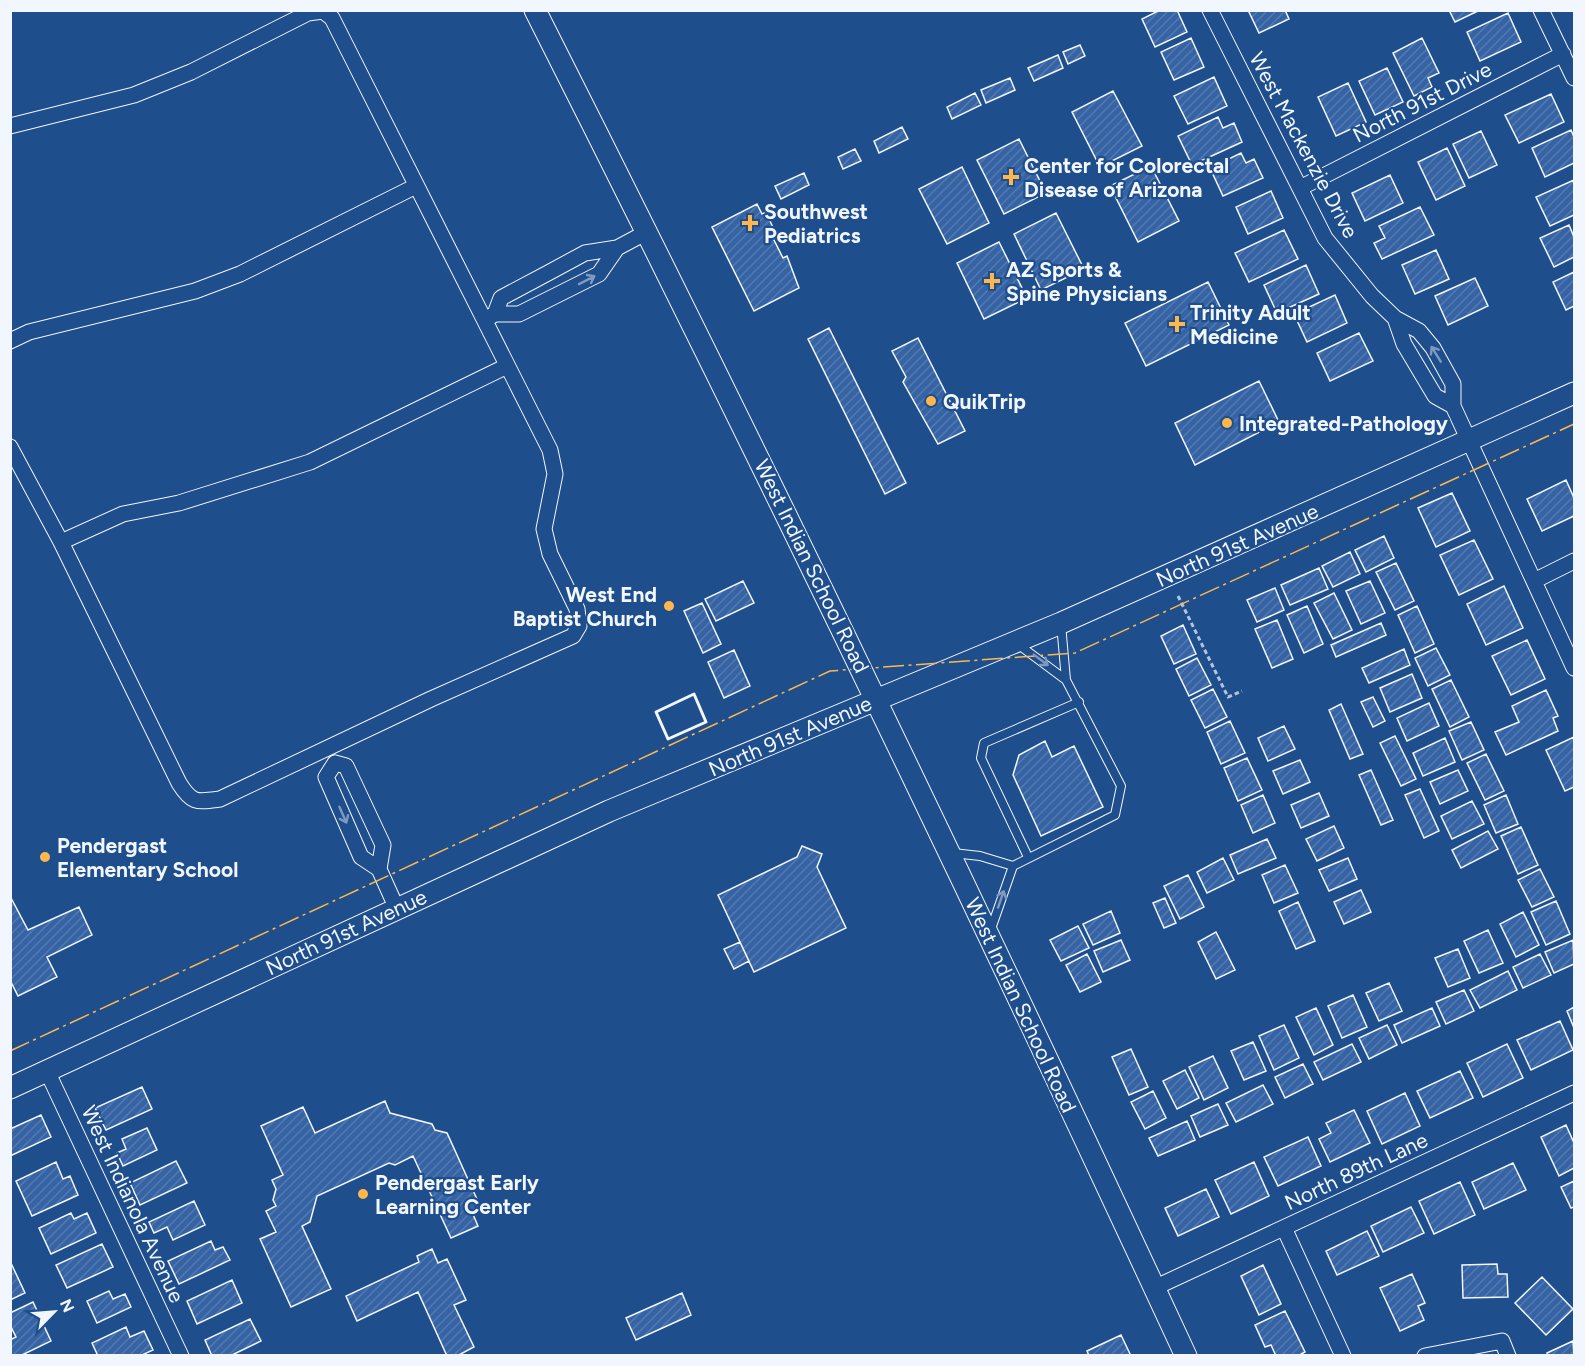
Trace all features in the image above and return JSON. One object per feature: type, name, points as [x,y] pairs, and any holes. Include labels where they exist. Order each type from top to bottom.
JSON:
[{"type":"main road","name":"West Indian School Road","points":[[535,10],[647,232],[876,699],[989,933],[1186,1356]]},
{"type":"main road","name":"North 91st Avenue","points":[[10,1088],[609,811],[1061,623],[1575,393]]},
{"type":"street","name":"West Mackenzie Drive","points":[[1210,10],[1325,238],[1349,270],[1395,318],[1419,331],[1433,348],[1453,384],[1453,406],[1472,441],[1575,668]]},
{"type":"street","points":[[1541,10],[1575,78]]},
{"type":"street","points":[[10,126],[134,95],[190,72],[308,13],[323,11],[332,18],[416,186],[489,317],[507,366],[550,450],[555,474],[544,529],[550,554],[578,609],[579,626],[573,636],[328,747],[220,799],[200,801],[188,797],[61,542],[10,447]]},
{"type":"street","name":"North 91st Drive","points":[[1300,188],[1563,54]]},
{"type":"street","points":[[10,341],[29,332],[195,291],[240,274],[416,186]]},
{"type":"street","points":[[489,317],[501,298],[585,253],[617,248],[647,232]]},
{"type":"street","points":[[489,317],[519,314],[599,274],[617,248]]},
{"type":"street","points":[[548,273],[560,294]]},
{"type":"street","name":"West Mackenzie Drive","points":[[1395,318],[1404,344],[1435,396],[1453,406]]},
{"type":"street","points":[[61,542],[123,514],[179,503],[310,462],[507,366]]},
{"type":"street","points":[[1534,580],[1575,561]]},
{"type":"street","points":[[328,747],[335,763]]},
{"type":"street","points":[[335,763],[346,766],[383,845],[379,869]]},
{"type":"street","points":[[335,763],[326,777],[361,857],[379,869],[397,909]]},
{"type":"street","name":"West Indianola Avenue","points":[[47,1071],[181,1356]]},
{"type":"street","name":"North 89th Lane","points":[[1154,1288],[1575,1093]]},
{"type":"street","points":[[1284,1228],[1342,1356]]},
{"type":"street","points":[[1425,1356],[1502,1341],[1508,1356]]},
{"type":"lane","points":[[989,933],[1013,866],[1115,815],[1121,786],[1066,680],[1061,623]]},
{"type":"lane","points":[[1015,641],[1066,680]]},
{"type":"lane","points":[[1028,857],[981,758],[984,743],[1078,702]]},
{"type":"lane","points":[[949,852],[980,856],[1013,866]]},
{"type":"path","points":[[1178,596],[1228,697],[1242,691]]},
{"type":"building","points":[[1160,10],[1177,10],[1187,32],[1155,47],[1142,19]]},
{"type":"building","points":[[1248,10],[1285,10],[1289,19],[1259,33]]},
{"type":"building","points":[[1449,10],[1480,10],[1455,22]]},
{"type":"building","points":[[1508,13],[1521,42],[1480,61],[1467,32]]},
{"type":"building","points":[[1191,38],[1204,67],[1174,80],[1161,52]]},
{"type":"building","points":[[1422,38],[1439,73],[1428,78],[1432,87],[1414,96],[1393,53]]},
{"type":"building","points":[[1080,45],[1085,56],[1068,64],[1063,52]]},
{"type":"building","points":[[1058,55],[1063,68],[1034,81],[1028,68]]},
{"type":"building","points":[[1387,68],[1403,102],[1375,115],[1359,81]]},
{"type":"building","points":[[1214,77],[1227,106],[1188,124],[1174,96]]},
{"type":"building","points":[[1010,78],[1015,90],[986,103],[981,90]]},
{"type":"building","points":[[1348,83],[1366,122],[1336,136],[1318,97]]},
{"type":"building","points":[[1113,91],[1142,146],[1100,167],[1072,112]]},
{"type":"building","points":[[975,93],[981,105],[952,119],[947,107]]},
{"type":"building","points":[[1551,94],[1564,122],[1519,143],[1505,115]]},
{"type":"building","points":[[1218,117],[1223,128],[1234,123],[1242,142],[1192,165],[1178,136]]},
{"type":"building","points":[[902,127],[908,139],[879,153],[874,141]]},
{"type":"building","points":[[1571,130],[1574,137],[1574,163],[1545,177],[1532,148]]},
{"type":"building","points":[[1481,131],[1497,165],[1469,178],[1453,144]]},
{"type":"building","name":"Center for Colorectal Disease of Arizona","points":[[1019,139],[1046,193],[1004,214],[977,160]]},
{"type":"building","points":[[1447,148],[1465,186],[1436,200],[1418,162]]},
{"type":"building","points":[[855,149],[861,161],[843,169],[838,157]]},
{"type":"building","points":[[1241,153],[1246,163],[1254,159],[1263,178],[1223,196],[1210,168]]},
{"type":"building","points":[[1151,166],[1179,221],[1138,242],[1110,186]]},
{"type":"building","points":[[962,167],[989,223],[947,244],[919,189]]},
{"type":"building","points":[[804,173],[809,185],[781,199],[775,186]]},
{"type":"building","points":[[1390,175],[1403,203],[1365,221],[1352,193]]},
{"type":"building","points":[[1574,180],[1574,215],[1550,226],[1536,197]]},
{"type":"building","points":[[1271,191],[1283,218],[1248,234],[1236,207]]},
{"type":"building","points":[[757,204],[762,214],[766,212],[774,230],[770,232],[783,258],[787,256],[799,288],[754,311],[712,227]]},
{"type":"building","points":[[1420,207],[1434,235],[1382,259],[1374,243],[1385,238],[1379,226]]},
{"type":"building","points":[[1056,213],[1084,269],[1041,290],[1014,234]]},
{"type":"building","points":[[1569,225],[1574,237],[1574,257],[1554,267],[1540,238]]},
{"type":"building","points":[[1284,230],[1298,259],[1249,282],[1235,253]]},
{"type":"building","name":"AZ Sports & Spine Physicians","points":[[999,242],[1027,298],[984,319],[957,263]]},
{"type":"building","points":[[1436,250],[1449,279],[1415,294],[1402,265]]},
{"type":"building","points":[[1306,265],[1319,294],[1277,313],[1264,285]]},
{"type":"building","points":[[1574,272],[1574,306],[1566,310],[1553,282]]},
{"type":"building","points":[[1475,278],[1488,306],[1448,325],[1435,296]]},
{"type":"building","name":"Trinity Adult Medicine","points":[[1208,282],[1229,325],[1146,366],[1125,323]]},
{"type":"building","points":[[1335,295],[1347,323],[1307,342],[1294,314]]},
{"type":"building","points":[[829,328],[906,483],[885,494],[808,339]]},
{"type":"building","points":[[1359,333],[1373,361],[1330,381],[1317,353]]},
{"type":"building","name":"QuikTrip","points":[[918,338],[965,431],[938,444],[903,382],[906,377],[892,351]]},
{"type":"building","name":"Integrated-Pathology","points":[[1259,381],[1279,422],[1195,465],[1175,423]]},
{"type":"building","points":[[1566,480],[1574,498],[1574,516],[1542,531],[1527,499]]},
{"type":"building","points":[[1452,493],[1470,531],[1436,547],[1418,508]]},
{"type":"building","points":[[1384,536],[1394,558],[1366,572],[1355,550]]},
{"type":"building","points":[[1474,540],[1493,579],[1459,595],[1440,555]]},
{"type":"building","points":[[1350,552],[1360,574],[1333,587],[1322,566]]},
{"type":"building","points":[[1396,563],[1414,601],[1395,610],[1376,572]]},
{"type":"building","points":[[1319,568],[1328,589],[1290,605],[1281,585]]},
{"type":"building","points":[[743,581],[754,603],[716,621],[705,599]]},
{"type":"building","points":[[1370,581],[1385,613],[1361,624],[1346,591]]},
{"type":"building","points":[[1504,586],[1523,628],[1486,645],[1467,604]]},
{"type":"building","points":[[1275,588],[1284,610],[1257,622],[1247,600]]},
{"type":"building","points":[[1334,593],[1352,630],[1333,639],[1314,603]]},
{"type":"building","points":[[702,603],[721,644],[703,653],[684,611]]},
{"type":"building","points":[[1307,606],[1323,644],[1304,653],[1287,615]]},
{"type":"building","points":[[1417,606],[1434,644],[1415,653],[1398,615]]},
{"type":"building","points":[[1277,620],[1293,659],[1272,668],[1255,629]]},
{"type":"building","points":[[1381,623],[1386,635],[1336,657],[1331,645]]},
{"type":"building","points":[[1183,625],[1196,654],[1174,664],[1161,636]]},
{"type":"building","points":[[1527,640],[1545,679],[1511,695],[1492,656]]},
{"type":"building","points":[[1436,648],[1450,675],[1428,686],[1415,658]]},
{"type":"building","points":[[1404,649],[1410,665],[1369,683],[1362,668]]},
{"type":"building","points":[[734,650],[750,686],[724,698],[708,662]]},
{"type":"building","points":[[1197,658],[1211,685],[1189,696],[1176,669]]},
{"type":"building","points":[[1412,674],[1422,698],[1390,712],[1380,688]]},
{"type":"building","points":[[1451,680],[1469,717],[1450,727],[1432,689]]},
{"type":"building","points":[[1213,689],[1227,717],[1205,728],[1191,700]]},
{"type":"building","points":[[1546,690],[1558,716],[1553,718],[1558,731],[1506,755],[1495,732],[1519,722],[1512,706]]},
{"type":"building","points":[[1373,697],[1385,721],[1373,727],[1361,702]]},
{"type":"building","points":[[1429,703],[1439,726],[1407,741],[1397,718]]},
{"type":"building","points":[[1341,704],[1363,754],[1350,759],[1329,710]]},
{"type":"building","points":[[1230,721],[1245,753],[1221,764],[1207,732]]},
{"type":"building","points":[[1471,722],[1484,750],[1462,760],[1449,731]]},
{"type":"building","points":[[1284,726],[1295,749],[1268,761],[1258,738]]},
{"type":"building","points":[[1395,736],[1416,779],[1401,786],[1380,743]]},
{"type":"building","points":[[1574,737],[1574,787],[1565,791],[1546,750]]},
{"type":"building","points":[[1445,738],[1455,762],[1423,776],[1413,753]]},
{"type":"building","points":[[1045,741],[1052,757],[1074,746],[1103,807],[1041,836],[1013,775],[1019,755]]},
{"type":"building","points":[[1486,754],[1504,791],[1485,800],[1467,763]]},
{"type":"building","points":[[1247,758],[1262,790],[1238,801],[1224,768]]},
{"type":"building","points":[[1300,760],[1310,782],[1283,794],[1273,771]]},
{"type":"building","points":[[1371,770],[1393,820],[1381,825],[1359,775]]},
{"type":"building","points":[[1458,770],[1468,791],[1440,804],[1430,782]]},
{"type":"building","points":[[1420,789],[1439,831],[1424,838],[1405,795]]},
{"type":"building","points":[[1319,793],[1329,816],[1301,828],[1291,805]]},
{"type":"building","points":[[1263,795],[1275,823],[1253,833],[1241,805]]},
{"type":"building","points":[[1506,795],[1518,824],[1496,833],[1484,805]]},
{"type":"building","points":[[1472,801],[1484,824],[1452,839],[1441,816]]},
{"type":"building","points":[[1334,826],[1344,848],[1317,861],[1306,839]]},
{"type":"building","points":[[1521,827],[1538,865],[1518,874],[1501,836]]},
{"type":"building","points":[[1488,831],[1498,849],[1461,868],[1452,850]]},
{"type":"building","points":[[1267,839],[1276,858],[1238,874],[1230,855]]},
{"type":"building","points":[[802,846],[822,854],[817,867],[846,928],[754,972],[718,895],[797,857]]},
{"type":"building","points":[[1223,858],[1234,880],[1207,893],[1197,872]]},
{"type":"building","points":[[1348,858],[1357,879],[1329,891],[1319,870]]},
{"type":"building","points":[[1285,865],[1298,893],[1274,903],[1262,875]]},
{"type":"building","points":[[1540,869],[1554,897],[1532,907],[1518,880]]},
{"type":"building","points":[[1188,875],[1204,907],[1180,919],[1164,886]]},
{"type":"building","points":[[1361,890],[1371,912],[1344,924],[1334,902]]},
{"type":"building","points":[[10,896],[28,930],[79,907],[92,935],[47,957],[57,977],[18,996],[10,980]]},
{"type":"building","points":[[1165,898],[1176,923],[1164,928],[1153,903]]},
{"type":"building","points":[[1556,901],[1570,934],[1546,945],[1531,912]]},
{"type":"building","points":[[1298,902],[1315,941],[1296,949],[1279,911]]},
{"type":"building","points":[[1111,911],[1120,933],[1093,945],[1083,924]]},
{"type":"building","points":[[1523,912],[1539,945],[1516,957],[1500,924]]},
{"type":"building","points":[[1078,926],[1089,948],[1061,961],[1050,940]]},
{"type":"building","points":[[1488,930],[1503,963],[1479,973],[1464,941]]},
{"type":"building","points":[[1216,932],[1235,970],[1216,979],[1198,942]]},
{"type":"building","points":[[1121,940],[1130,960],[1103,972],[1094,951]]},
{"type":"building","points":[[1573,940],[1574,964],[1554,973],[1545,952]]},
{"type":"building","points":[[740,942],[749,961],[734,969],[724,949]]},
{"type":"building","points":[[1458,949],[1470,978],[1448,987],[1435,958]]},
{"type":"building","points":[[1087,954],[1101,982],[1080,992],[1066,965]]},
{"type":"building","points":[[1540,954],[1551,975],[1523,988],[1513,967]]},
{"type":"building","points":[[1508,971],[1517,990],[1480,1008],[1470,990]]},
{"type":"building","points":[[1389,983],[1402,1011],[1379,1021],[1366,993]]},
{"type":"building","points":[[1464,990],[1474,1011],[1446,1024],[1436,1002]]},
{"type":"building","points":[[1353,995],[1367,1027],[1342,1038],[1328,1006]]},
{"type":"building","points":[[1574,1007],[1574,1028],[1567,1011]]},
{"type":"building","points":[[1316,1008],[1333,1045],[1314,1055],[1296,1017]]},
{"type":"building","points":[[1432,1008],[1440,1026],[1402,1043],[1394,1025]]},
{"type":"building","points":[[1560,1021],[1573,1050],[1531,1070],[1517,1040]]},
{"type":"building","points":[[1284,1025],[1299,1058],[1274,1070],[1259,1036]]},
{"type":"building","points":[[1387,1025],[1397,1045],[1369,1059],[1359,1038]]},
{"type":"building","points":[[1253,1042],[1266,1071],[1244,1080],[1231,1051]]},
{"type":"building","points":[[1352,1044],[1361,1062],[1323,1080],[1314,1062]]},
{"type":"building","points":[[1507,1044],[1523,1078],[1483,1097],[1467,1063]]},
{"type":"building","points":[[1131,1049],[1148,1087],[1129,1095],[1112,1057]]},
{"type":"building","points":[[1213,1056],[1228,1088],[1204,1100],[1189,1067]]},
{"type":"building","points":[[1303,1064],[1313,1084],[1285,1098],[1275,1077]]},
{"type":"building","points":[[1185,1070],[1199,1098],[1177,1109],[1163,1081]]},
{"type":"building","points":[[1460,1071],[1473,1098],[1430,1118],[1417,1091]]},
{"type":"building","points":[[1263,1085],[1273,1104],[1236,1122],[1226,1103]]},
{"type":"building","points":[[142,1087],[152,1109],[106,1130],[95,1108]]},
{"type":"building","points":[[1153,1091],[1166,1118],[1145,1129],[1131,1102]]},
{"type":"building","points":[[1405,1093],[1420,1126],[1382,1144],[1367,1111]]},
{"type":"building","points":[[385,1101],[390,1113],[432,1124],[435,1130],[447,1133],[481,1208],[472,1212],[478,1226],[451,1238],[413,1156],[395,1165],[389,1163],[317,1196],[310,1222],[302,1226],[331,1289],[291,1307],[260,1239],[276,1232],[266,1211],[276,1206],[273,1200],[276,1189],[272,1180],[283,1175],[261,1126],[303,1107],[315,1133]]},
{"type":"building","points":[[1218,1104],[1228,1125],[1200,1137],[1191,1116]]},
{"type":"building","points":[[1354,1110],[1370,1143],[1330,1162],[1319,1139],[1331,1133],[1326,1123]]},
{"type":"building","points":[[41,1115],[51,1137],[10,1156],[10,1129]]},
{"type":"building","points":[[1187,1121],[1195,1140],[1158,1156],[1149,1138]]},
{"type":"building","points":[[1566,1125],[1574,1143],[1574,1168],[1559,1176],[1541,1137]]},
{"type":"building","points":[[147,1128],[157,1150],[123,1166],[117,1153],[126,1149],[122,1139]]},
{"type":"building","points":[[1308,1137],[1321,1166],[1278,1186],[1264,1157]]},
{"type":"building","points":[[176,1161],[187,1183],[140,1205],[130,1183]]},
{"type":"building","points":[[56,1162],[63,1179],[70,1176],[78,1195],[32,1216],[16,1181]]},
{"type":"building","points":[[1254,1162],[1269,1196],[1231,1214],[1215,1180]]},
{"type":"building","points":[[1513,1163],[1526,1190],[1484,1209],[1472,1182]]},
{"type":"building","points":[[1574,1181],[1574,1207],[1571,1208],[1561,1187]]},
{"type":"building","points":[[1460,1182],[1475,1215],[1434,1234],[1419,1201]]},
{"type":"building","points":[[1206,1189],[1219,1217],[1178,1236],[1165,1208]]},
{"type":"building","points":[[194,1201],[205,1225],[173,1240],[167,1227],[154,1233],[149,1222]]},
{"type":"building","points":[[1411,1207],[1424,1233],[1383,1252],[1371,1226]]},
{"type":"building","points":[[71,1213],[74,1219],[87,1213],[96,1233],[51,1254],[39,1228]]},
{"type":"building","points":[[1367,1231],[1379,1256],[1337,1275],[1326,1251]]},
{"type":"building","points":[[211,1241],[215,1250],[223,1247],[230,1260],[179,1284],[168,1261]]},
{"type":"building","points":[[102,1244],[113,1267],[67,1288],[56,1265]]},
{"type":"building","points":[[432,1249],[438,1263],[447,1259],[466,1300],[454,1305],[474,1347],[457,1356],[447,1356],[418,1292],[357,1321],[346,1296],[419,1262],[417,1256]]},
{"type":"building","points":[[10,1261],[25,1293],[10,1300]]},
{"type":"building","points":[[1497,1264],[1498,1274],[1507,1274],[1508,1297],[1463,1298],[1462,1265]]},
{"type":"building","points":[[1263,1265],[1281,1304],[1259,1315],[1241,1276]]},
{"type":"building","points":[[1412,1274],[1425,1303],[1418,1306],[1424,1320],[1400,1331],[1380,1288]]},
{"type":"building","points":[[1542,1277],[1573,1309],[1546,1335],[1515,1303]]},
{"type":"building","points":[[232,1280],[242,1303],[197,1324],[187,1301]]},
{"type":"building","points":[[109,1291],[113,1299],[125,1294],[131,1307],[97,1323],[87,1301]]},
{"type":"building","points":[[682,1293],[691,1315],[636,1340],[626,1318]]},
{"type":"building","points":[[33,1302],[51,1341],[20,1356],[10,1356],[10,1340],[16,1337],[10,1325],[10,1313]]},
{"type":"building","points":[[1285,1311],[1305,1352],[1298,1356],[1276,1356],[1271,1345],[1265,1347],[1255,1325]]},
{"type":"building","points":[[250,1319],[261,1341],[230,1356],[212,1356],[205,1340]]},
{"type":"building","points":[[126,1327],[130,1337],[144,1331],[153,1350],[140,1356],[98,1356],[92,1343]]},
{"type":"building","points":[[1121,1335],[1131,1356],[1089,1356],[1087,1351]]},
{"type":"building","points":[[1573,1341],[1574,1356],[1548,1356],[1547,1353]]},
{"type":"wall","points":[[694,694],[706,722],[668,739],[656,712],[694,694]]},
{"type":"power","points":[[10,1051],[830,671],[1075,653],[1574,424]]},
{"type":"place","name":"Center for Colorectal Disease of Arizona","points":[[1011,177]]},
{"type":"place","name":"Southwest Pediatrics","points":[[750,223]]},
{"type":"place","name":"AZ Sports & Spine Physicians","points":[[992,281]]},
{"type":"place","name":"Trinity Adult Medicine","points":[[1177,324]]},
{"type":"place","name":"QuikTrip","points":[[931,401]]},
{"type":"place","name":"Integrated-Pathology","points":[[1227,423]]},
{"type":"place","name":"West End Baptist Church","points":[[669,606]]},
{"type":"place","name":"Pendergast Elementary School","points":[[45,857]]},
{"type":"place","name":"Pendergast Early Learning Center","points":[[363,1194]]}]
